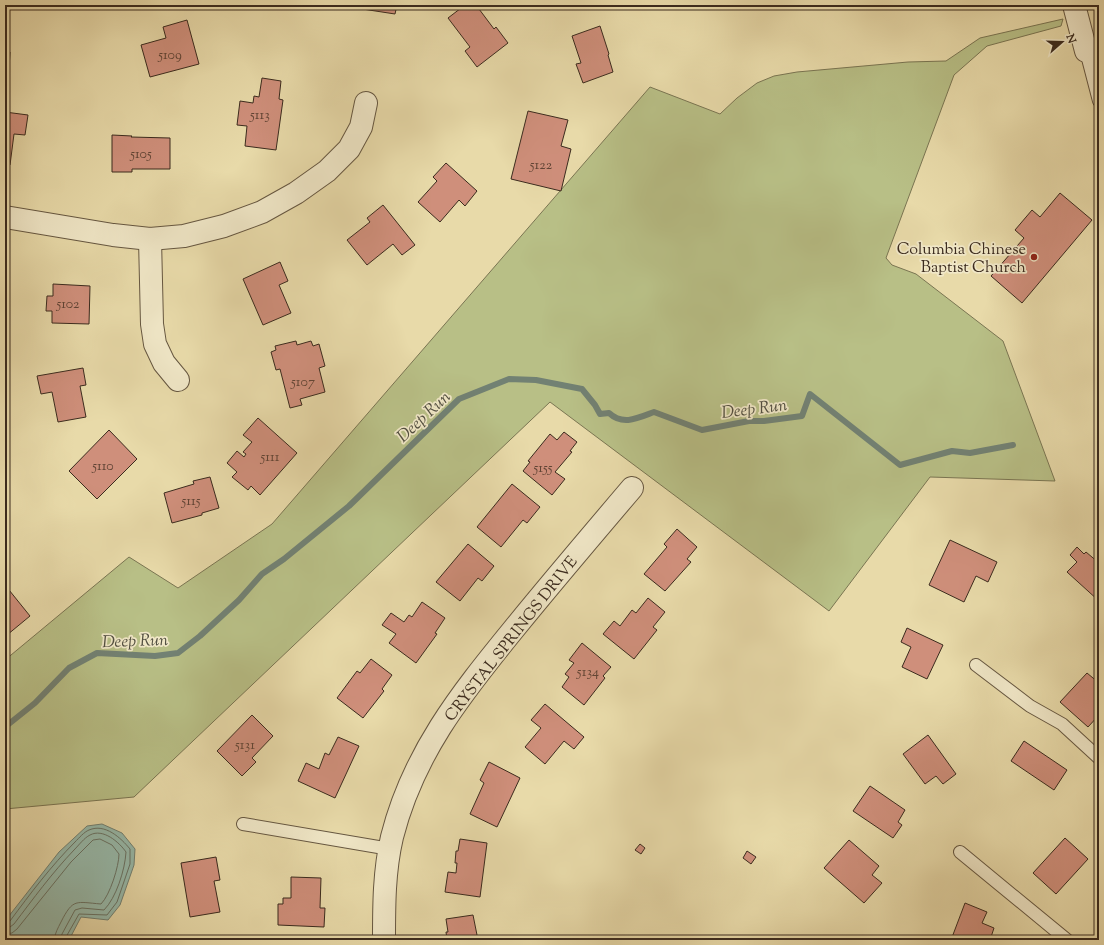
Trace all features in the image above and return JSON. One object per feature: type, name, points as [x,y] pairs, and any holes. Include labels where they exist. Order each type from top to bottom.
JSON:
[{"type":"street","points":[[1074,5],[1086,51]]},
{"type":"street","points":[[5,217],[113,235],[150,239],[184,236],[224,226],[262,212],[296,193],[327,171],[348,149],[361,127],[366,103]]},
{"type":"street","points":[[150,239],[152,324],[155,344],[164,363],[178,380]]},
{"type":"street","name":"CRYSTAL SPRINGS DRIVE","points":[[384,940],[384,905],[387,867],[392,838],[415,773],[432,740],[448,713],[538,598],[632,488]]},
{"type":"lane","points":[[1086,51],[1099,101]]},
{"type":"lane","points":[[976,665],[1030,706],[1062,724],[1099,758]]},
{"type":"lane","points":[[243,824],[390,849]]},
{"type":"lane","points":[[960,852],[1067,940]]},
{"type":"green space","points":[[1063,19],[1061,26],[987,46],[954,75],[886,258],[892,265],[916,274],[1003,341],[1055,481],[930,477],[829,611],[550,402],[134,797],[5,809],[5,660],[129,557],[178,588],[272,524],[650,87],[720,114],[737,98],[757,83],[774,76],[797,72],[908,62],[946,61],[980,38]]},
{"type":"water","points":[[102,824],[122,833],[135,849],[134,865],[120,905],[108,920],[81,917],[69,940],[5,940],[5,921],[59,852],[87,826]]},
{"type":"building","points":[[357,5],[397,5],[395,14],[356,8]]},
{"type":"building","points":[[465,5],[476,5],[494,29],[496,27],[508,43],[477,67],[465,51],[470,47],[448,18]]},
{"type":"building","points":[[187,20],[199,64],[150,77],[141,45],[166,38],[163,27]]},
{"type":"building","points":[[600,26],[613,72],[583,83],[576,64],[581,63],[572,36]]},
{"type":"building","points":[[5,36],[9,36],[8,52],[10,52],[8,86],[5,86]]},
{"type":"building","points":[[262,78],[281,81],[279,99],[283,100],[276,150],[245,146],[247,126],[237,125],[240,101],[253,103],[254,96],[259,97]]},
{"type":"building","points":[[528,111],[568,120],[561,146],[571,149],[561,191],[511,179]]},
{"type":"building","points":[[5,112],[28,115],[25,135],[14,134],[10,165],[5,164]]},
{"type":"building","points":[[112,135],[170,138],[170,169],[132,169],[132,172],[112,172]]},
{"type":"building","points":[[446,163],[477,191],[465,206],[459,200],[440,222],[418,202],[437,181],[433,177]]},
{"type":"building","name":"Columbia Chinese Baptist Church","points":[[1060,193],[1092,220],[1022,303],[991,276],[1024,238],[1015,230],[1032,210],[1040,217]]},
{"type":"building","points":[[383,205],[415,245],[402,255],[393,244],[367,265],[347,240],[370,222],[367,218]]},
{"type":"building","points":[[280,262],[288,281],[279,285],[291,313],[263,325],[243,279]]},
{"type":"building","points":[[53,284],[90,286],[89,324],[52,323],[52,311],[46,311],[47,296],[53,296]]},
{"type":"building","points":[[296,341],[297,345],[311,341],[313,346],[319,344],[325,366],[319,368],[325,392],[300,399],[302,405],[290,408],[280,369],[276,370],[271,352],[276,350],[275,346]]},
{"type":"building","points":[[83,368],[86,385],[80,386],[86,417],[58,422],[52,392],[41,394],[37,376]]},
{"type":"building","points":[[258,418],[297,453],[260,495],[251,486],[248,490],[232,477],[237,472],[227,463],[237,451],[244,457],[246,454],[243,452],[252,442],[243,435]]},
{"type":"building","points":[[109,430],[137,459],[97,499],[69,471]]},
{"type":"building","points":[[564,432],[577,442],[570,451],[572,452],[555,472],[565,479],[552,495],[523,471],[530,462],[528,461],[550,434],[557,440]]},
{"type":"building","points":[[210,477],[219,508],[202,513],[202,515],[172,523],[164,493],[194,484],[193,481]]},
{"type":"building","points":[[512,484],[540,507],[527,523],[523,520],[501,547],[477,527]]},
{"type":"building","points":[[677,529],[697,547],[687,559],[691,562],[665,591],[644,574],[667,547],[664,544]]},
{"type":"building","points":[[950,540],[997,562],[988,582],[976,576],[964,602],[929,585]]},
{"type":"building","points":[[468,544],[494,566],[482,581],[478,578],[460,601],[436,582]]},
{"type":"building","points":[[1077,547],[1084,554],[1086,552],[1099,563],[1099,601],[1067,572],[1077,562],[1070,555]]},
{"type":"building","points":[[5,585],[30,616],[7,635],[5,632]]},
{"type":"building","points":[[648,598],[665,612],[653,627],[657,630],[634,659],[603,634],[614,621],[620,626],[632,610],[636,613]]},
{"type":"building","points":[[422,602],[445,618],[435,633],[437,634],[416,663],[389,643],[396,634],[382,625],[391,613],[404,622],[409,615],[412,617]]},
{"type":"building","points":[[907,628],[943,645],[927,679],[902,667],[911,647],[901,642]]},
{"type":"building","points":[[582,643],[611,667],[603,676],[605,678],[584,705],[562,687],[569,677],[565,674],[574,663],[569,660]]},
{"type":"building","points":[[371,659],[392,675],[382,689],[384,691],[363,718],[337,698],[357,671],[360,673]]},
{"type":"building","points":[[1087,673],[1099,683],[1099,715],[1088,727],[1060,702]]},
{"type":"building","points":[[545,704],[584,737],[574,749],[564,741],[545,764],[525,747],[541,728],[531,720]]},
{"type":"building","points":[[252,715],[273,736],[252,758],[256,762],[242,776],[217,751]]},
{"type":"building","points":[[928,735],[956,774],[943,784],[936,776],[925,784],[903,754]]},
{"type":"building","points":[[338,737],[359,746],[335,798],[298,781],[306,763],[319,769],[325,753],[329,755]]},
{"type":"building","points":[[1024,741],[1067,770],[1054,790],[1011,761]]},
{"type":"building","points":[[489,762],[520,778],[497,827],[470,814],[484,783],[480,780]]},
{"type":"building","points":[[870,786],[905,810],[898,822],[902,825],[893,838],[853,811]]},
{"type":"building","points":[[1065,838],[1088,859],[1056,894],[1033,873]]},
{"type":"building","points":[[460,839],[487,843],[480,897],[445,892],[448,872],[456,873],[456,851],[458,851]]},
{"type":"building","points":[[849,840],[879,866],[872,875],[882,883],[864,903],[824,868]]},
{"type":"building","points":[[640,844],[645,848],[641,854],[635,850]]},
{"type":"building","points":[[747,851],[756,857],[751,864],[743,858]]},
{"type":"building","points":[[216,857],[220,880],[214,881],[220,912],[190,917],[181,863]]},
{"type":"building","points":[[291,877],[321,878],[320,908],[325,908],[324,927],[278,925],[278,904],[283,904],[283,898],[291,898]]},
{"type":"building","points":[[965,903],[987,912],[982,923],[994,928],[990,940],[951,940]]},
{"type":"building","points":[[473,915],[478,940],[447,940],[446,932],[448,932],[446,919]]},
{"type":"waterway","name":"Deep Run","points":[[5,727],[35,703],[69,668],[97,653],[155,656],[178,653],[200,636],[239,600],[262,574],[284,559],[349,506],[459,399],[509,379],[536,380],[582,389],[595,405],[600,414],[609,413],[620,419],[631,420],[654,412],[702,430],[749,421],[764,421],[802,416],[810,394],[900,465],[952,451],[970,453],[1013,445]]},
{"type":"place","name":"Columbia Chinese Baptist Church","points":[[1034,257]]}]
